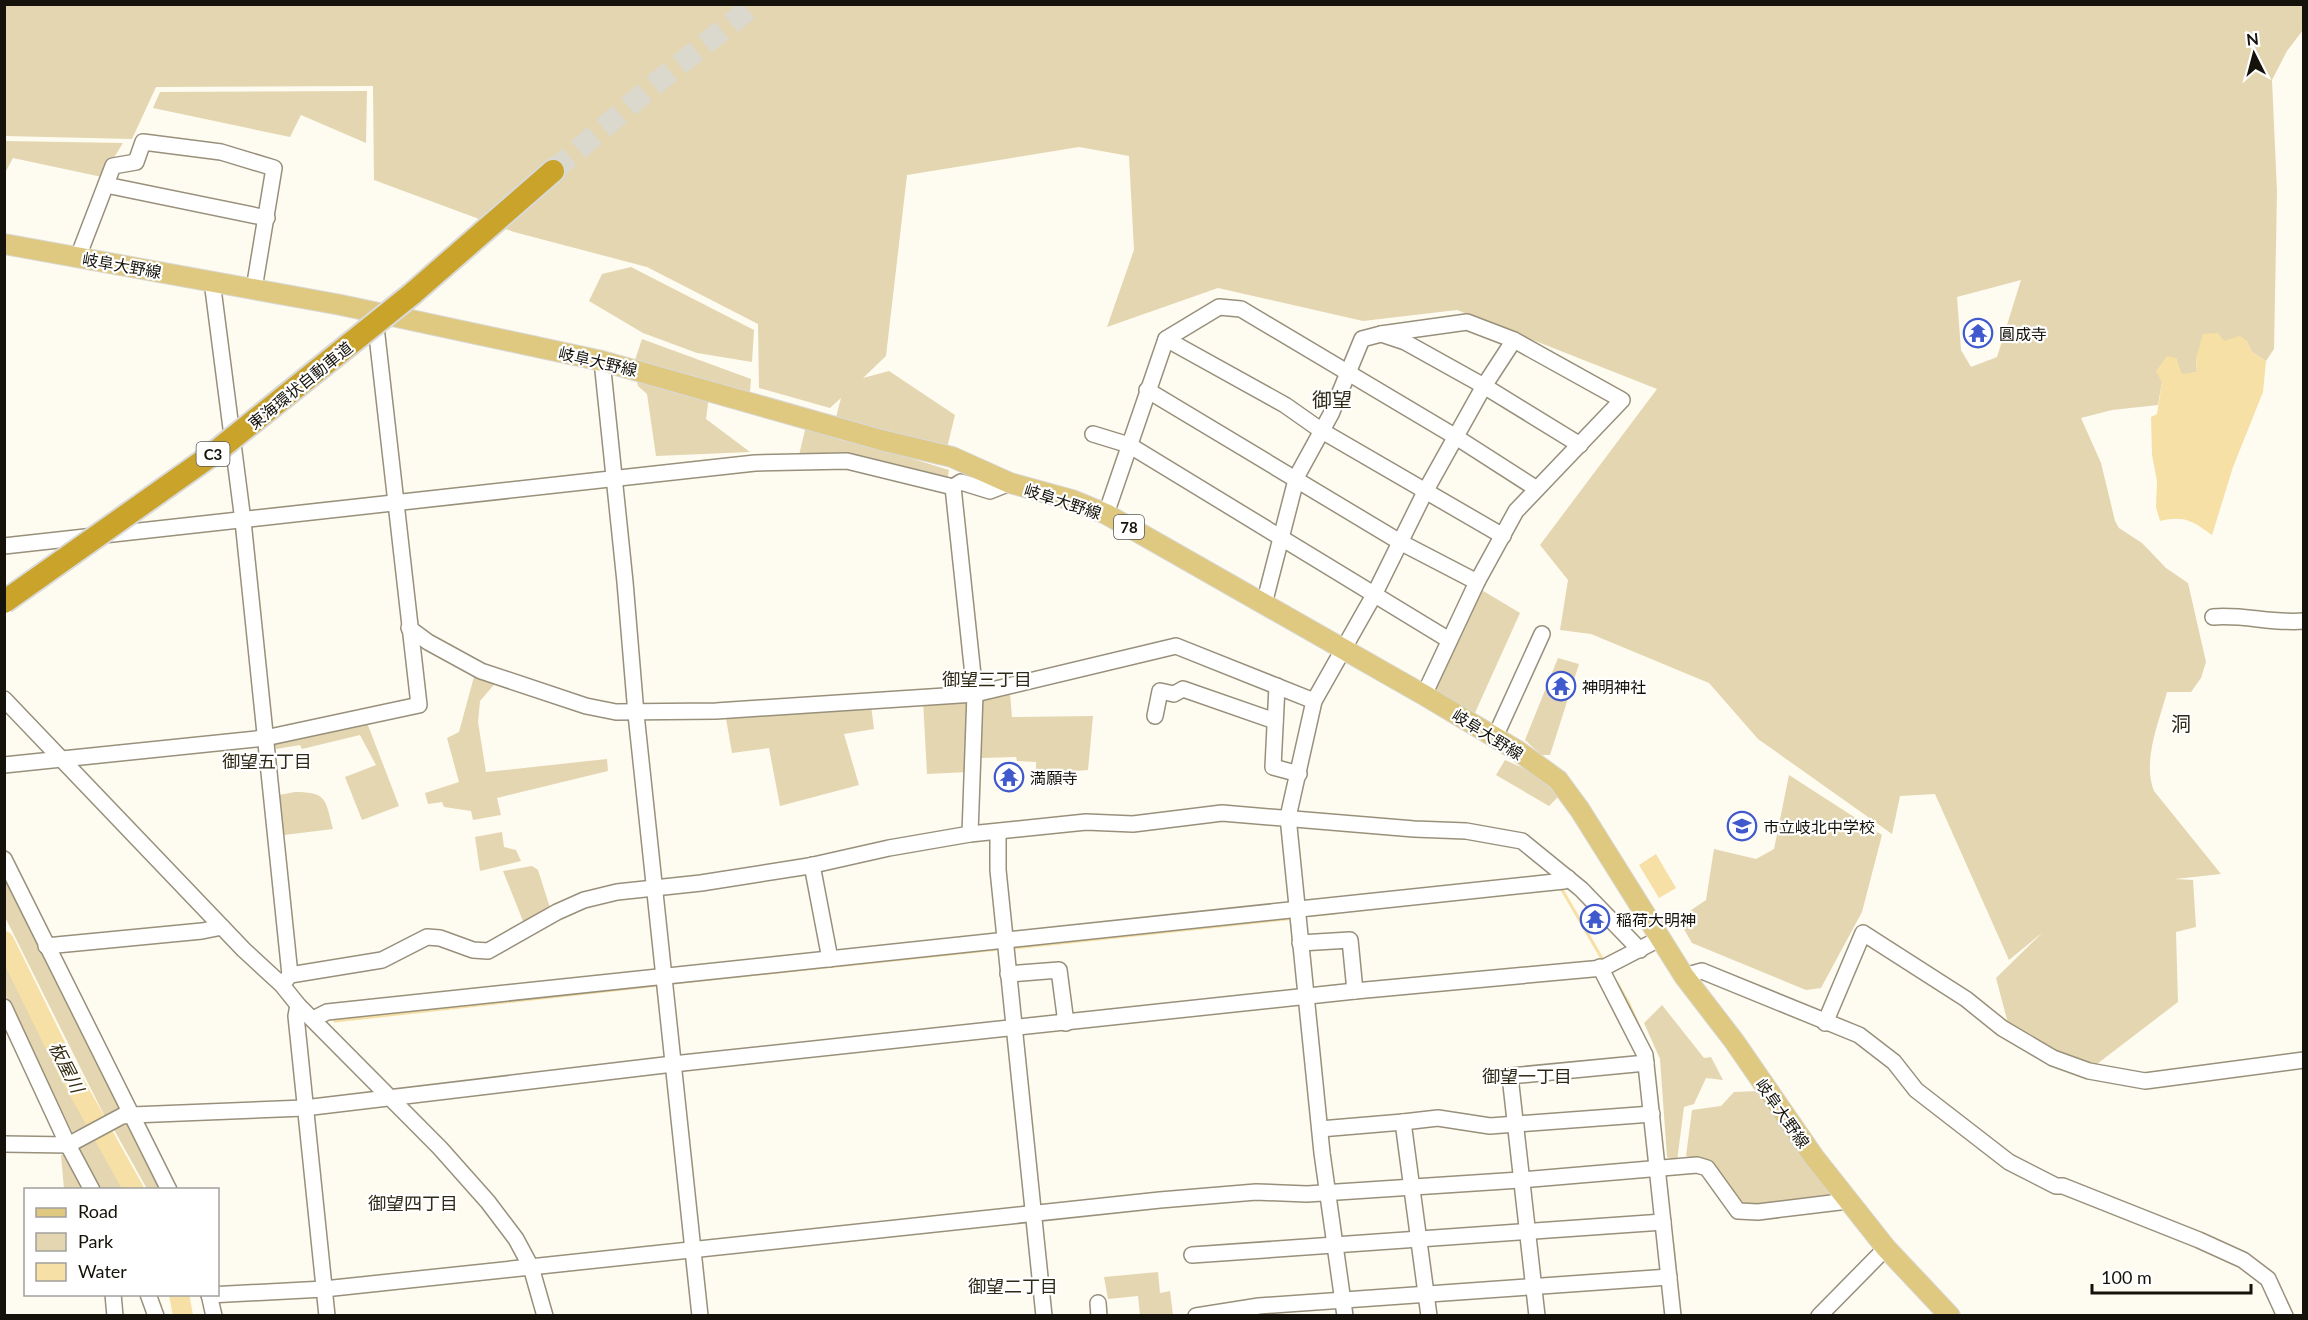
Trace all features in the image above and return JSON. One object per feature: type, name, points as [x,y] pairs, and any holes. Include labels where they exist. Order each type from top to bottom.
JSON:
[{"type":"highway","name":"東海環状自動車道","points":[[4,602],[213,454],[412,294],[553,171]]},
{"type":"main road","name":"岐阜大野線","points":[[4,244],[375,312],[602,361],[881,440],[952,457],[1010,483],[1071,500],[1106,514],[1495,737],[1548,773],[1568,792],[1684,976],[1848,1201],[1886,1248],[1950,1316]]},
{"type":"street","points":[[78,257],[113,166],[136,162],[143,141],[221,152],[274,168],[254,289]]},
{"type":"street","points":[[106,185],[267,218]]},
{"type":"street","points":[[212,281],[227,414],[243,521],[286,980],[298,1005],[390,1096],[488,1202],[516,1239],[531,1267],[545,1316]]},
{"type":"street","points":[[1106,514],[1166,339],[1219,307],[1241,309],[1456,437],[1537,489]]},
{"type":"street","points":[[4,765],[265,738],[419,705],[394,504],[375,312]]},
{"type":"street","points":[[1264,604],[1283,538],[1296,480],[1322,431],[1362,339],[1381,334],[1467,322],[1514,340],[1622,400],[1516,511],[1477,582],[1424,695]]},
{"type":"street","points":[[1381,334],[1405,342],[1484,386],[1580,445]]},
{"type":"street","points":[[1166,339],[1285,405],[1322,431],[1503,536]]},
{"type":"street","points":[[1345,1316],[1327,1191],[1305,999],[1288,817],[1314,701],[1374,595],[1426,490],[1484,386],[1514,340]]},
{"type":"street","points":[[602,361],[615,477],[636,714],[700,1316]]},
{"type":"street","points":[[1147,390],[1400,542],[1477,582]]},
{"type":"street","points":[[1094,434],[1129,445],[1449,640]]},
{"type":"street","points":[[4,546],[184,524],[243,521],[615,477],[766,462],[847,461],[953,487],[961,482],[990,491],[1010,483]]},
{"type":"street","points":[[953,487],[975,694],[970,834]]},
{"type":"street","points":[[2213,617],[2229,615],[2284,623],[2304,621]]},
{"type":"street","points":[[409,628],[462,662],[481,671],[586,706],[636,714],[975,694],[1176,646],[1314,701]]},
{"type":"street","points":[[1495,737],[1542,634]]},
{"type":"street","points":[[1277,686],[1273,767],[1299,774]]},
{"type":"street","points":[[1155,716],[1160,691],[1174,694],[1183,689],[1275,721]]},
{"type":"street","points":[[4,699],[222,927],[286,980]]},
{"type":"street","points":[[286,980],[382,960],[427,937],[440,938],[473,950],[488,951],[557,912],[584,900],[617,892],[655,890],[812,865],[888,848],[970,834],[1086,822],[1133,824],[1222,813],[1501,836],[1522,842],[1568,878],[1640,950]]},
{"type":"street","points":[[998,832],[998,870],[1044,1316]]},
{"type":"street","points":[[4,860],[127,1116],[168,1188]]},
{"type":"street","points":[[812,865],[830,959]]},
{"type":"street","points":[[313,1019],[327,1012],[1296,910],[1564,881],[1568,878]]},
{"type":"street","points":[[46,946],[202,931],[222,927]]},
{"type":"street","points":[[1825,1023],[1863,933],[1965,999],[2002,1028],[2053,1058],[2089,1071],[2145,1081],[2304,1060]]},
{"type":"street","points":[[1300,943],[1350,939],[1355,991]]},
{"type":"street","points":[[4,1144],[72,1143],[127,1116],[303,1108],[673,1064],[1600,967],[1659,939]]},
{"type":"street","points":[[1600,967],[1645,1055],[1673,1316]]},
{"type":"street","points":[[1008,974],[1059,970],[1066,1023]]},
{"type":"street","points":[[1684,976],[1702,971],[1859,1035],[1894,1062],[1916,1090],[2009,1162],[2056,1186],[2063,1186],[2243,1260],[2268,1279],[2285,1316]]},
{"type":"street","points":[[298,1005],[296,1016],[303,1108],[327,1316]]},
{"type":"street","points":[[4,1007],[72,1143],[91,1188]]},
{"type":"street","points":[[1537,1316],[1510,1076],[1646,1063]]},
{"type":"street","points":[[1320,1129],[1438,1118],[1490,1126],[1652,1114]]},
{"type":"street","points":[[1403,1122],[1429,1316]]},
{"type":"street","points":[[219,1294],[324,1289],[1034,1212],[1256,1192],[1307,1194],[1412,1185],[1520,1180],[1697,1165],[1707,1168],[1738,1210],[1758,1212],[1848,1201]]},
{"type":"street","points":[[1191,1255],[1663,1222]]},
{"type":"street","points":[[1819,1316],[1886,1248]]},
{"type":"street","points":[[1196,1316],[1254,1312],[1343,1300],[1669,1277]]},
{"type":"street","points":[[113,1296],[115,1316]]},
{"type":"street","points":[[149,1296],[156,1316]]},
{"type":"street","points":[[209,1296],[214,1316]]},
{"type":"green space","points":[[5,5],[2303,5],[2303,30],[2287,51],[2272,80],[2277,192],[2274,349],[2266,361],[2252,352],[2246,340],[2196,358],[2197,372],[2181,375],[2176,358],[2162,382],[2158,405],[2112,410],[2081,418],[2101,463],[2115,521],[2119,528],[2142,543],[2166,568],[2188,583],[2206,662],[2201,678],[2191,692],[2167,692],[2151,754],[2150,767],[2154,791],[2221,874],[2175,879],[2193,880],[2196,927],[2176,932],[2178,1002],[2093,1067],[2010,1031],[1996,978],[2043,932],[2009,960],[1935,794],[1900,796],[1892,834],[1758,739],[1709,683],[1591,634],[1560,630],[1568,580],[1540,545],[1657,389],[1457,310],[1363,321],[1218,288],[1107,327],[1134,250],[1129,156],[1079,147],[907,175],[886,356],[863,378],[889,371],[955,415],[946,452],[835,421],[841,398],[830,408],[759,388],[758,324],[647,267],[514,232],[374,180],[373,86],[156,87],[132,139],[5,136]],"holes":[[[2021,280],[1997,357],[1971,367],[1961,350],[1957,297]]]},
{"type":"green space","points":[[367,91],[366,143],[301,115],[290,137],[153,108],[160,92]]},
{"type":"green space","points":[[5,141],[123,143],[102,177],[13,158],[5,173]]},
{"type":"green space","points":[[631,267],[754,330],[752,362],[697,353],[643,333],[589,301],[602,274]]},
{"type":"green space","points":[[642,339],[751,379],[750,392],[635,360]]},
{"type":"green space","points":[[636,376],[709,396],[706,419],[750,452],[656,456],[647,394],[638,386]]},
{"type":"green space","points":[[806,426],[949,470],[947,480],[799,455]]},
{"type":"green space","points":[[1480,589],[1520,613],[1474,715],[1430,689]]},
{"type":"green space","points":[[1558,658],[1579,664],[1550,755],[1541,755],[1525,740]]},
{"type":"green space","points":[[475,673],[499,679],[480,701],[478,722],[486,772],[607,759],[608,771],[497,798],[501,815],[473,820],[471,811],[444,807],[442,802],[428,804],[425,793],[459,782],[447,738],[459,732]]},
{"type":"green space","points":[[1010,694],[1012,717],[1093,716],[1088,770],[1036,774],[1036,762],[1017,761],[1016,757],[981,758],[979,704],[985,696]]},
{"type":"green space","points":[[966,698],[968,772],[927,774],[923,700]]},
{"type":"green space","points":[[871,705],[874,729],[844,734],[859,785],[780,806],[769,748],[732,753],[725,713]]},
{"type":"green space","points":[[366,720],[399,806],[362,820],[345,777],[376,765],[360,735],[302,749],[300,745],[276,749],[274,742]]},
{"type":"green space","points":[[1505,760],[1541,776],[1559,796],[1549,806],[1496,775]]},
{"type":"green space","points":[[1789,775],[1882,835],[1862,912],[1821,988],[1806,990],[1692,943],[1678,919],[1706,900],[1714,849],[1756,859],[1774,849]]},
{"type":"green space","points":[[306,792],[319,796],[326,805],[333,829],[284,835],[279,795]]},
{"type":"green space","points":[[502,832],[504,847],[516,850],[521,861],[480,871],[475,837]]},
{"type":"green space","points":[[4,864],[125,1107],[105,1117],[5,917]]},
{"type":"green space","points":[[532,866],[538,870],[551,911],[525,926],[503,871]]},
{"type":"green space","points":[[5,955],[88,1125],[72,1132],[5,994]]},
{"type":"green space","points":[[1662,1005],[1704,1058],[1711,1057],[1723,1080],[1706,1078],[1694,1104],[1684,1107],[1677,1161],[1667,1157],[1660,1059],[1644,1023]]},
{"type":"green space","points":[[1757,1091],[1837,1198],[1740,1207],[1708,1162],[1686,1156],[1692,1110],[1721,1106],[1734,1092]]},
{"type":"green space","points":[[126,1120],[162,1188],[146,1188],[113,1128]]},
{"type":"green space","points":[[95,1137],[125,1188],[99,1188],[78,1146]]},
{"type":"green space","points":[[69,1154],[87,1188],[64,1188],[61,1155]]},
{"type":"green space","points":[[1158,1272],[1160,1293],[1170,1291],[1173,1315],[1140,1315],[1138,1296],[1108,1299],[1104,1277]]},
{"type":"water","points":[[2218,333],[2224,341],[2240,336],[2246,340],[2252,352],[2266,361],[2263,392],[2233,467],[2212,535],[2199,526],[2182,519],[2160,521],[2156,507],[2157,481],[2152,455],[2151,417],[2157,414],[2162,382],[2156,371],[2167,356],[2176,358],[2182,374],[2197,372],[2196,358],[2203,334]]},
{"type":"water","points":[[1656,854],[1676,888],[1659,898],[1639,865]]},
{"type":"waterway","points":[[1561,888],[1604,962]]},
{"type":"waterway","points":[[1304,916],[1336,913]]},
{"type":"waterway","points":[[1013,948],[1295,918]]},
{"type":"waterway","name":"板屋川","points":[[4,941],[70,1075],[133,1188]]},
{"type":"waterway","points":[[673,983],[999,949]]},
{"type":"waterway","points":[[1617,983],[1641,1031]]},
{"type":"waterway","points":[[335,1021],[659,985]]},
{"type":"waterway","points":[[1652,1059],[1659,1112]]},
{"type":"waterway","points":[[1673,1244],[1677,1285]]},
{"type":"waterway","name":"板屋川","points":[[179,1296],[183,1316]]},
{"type":"tunnel","points":[[553,171],[650,88],[755,4]]},
{"type":"place","name":"圓成寺","points":[[1978,333]]},
{"type":"place","name":"神明神社","points":[[1561,686]]},
{"type":"place","name":"満願寺","points":[[1009,777]]},
{"type":"place","name":"市立岐北中学校","points":[[1742,826]]},
{"type":"place","name":"稲荷大明神","points":[[1595,919]]},
{"type":"district","name":"御望","points":[[1332,399]]},
{"type":"district","name":"御望三丁目","points":[[987,679]]},
{"type":"district","name":"洞","points":[[2181,723]]},
{"type":"district","name":"御望五丁目","points":[[267,761]]},
{"type":"district","name":"御望一丁目","points":[[1527,1076]]},
{"type":"district","name":"御望四丁目","points":[[413,1203]]},
{"type":"district","name":"御望二丁目","points":[[1013,1286]]}]
